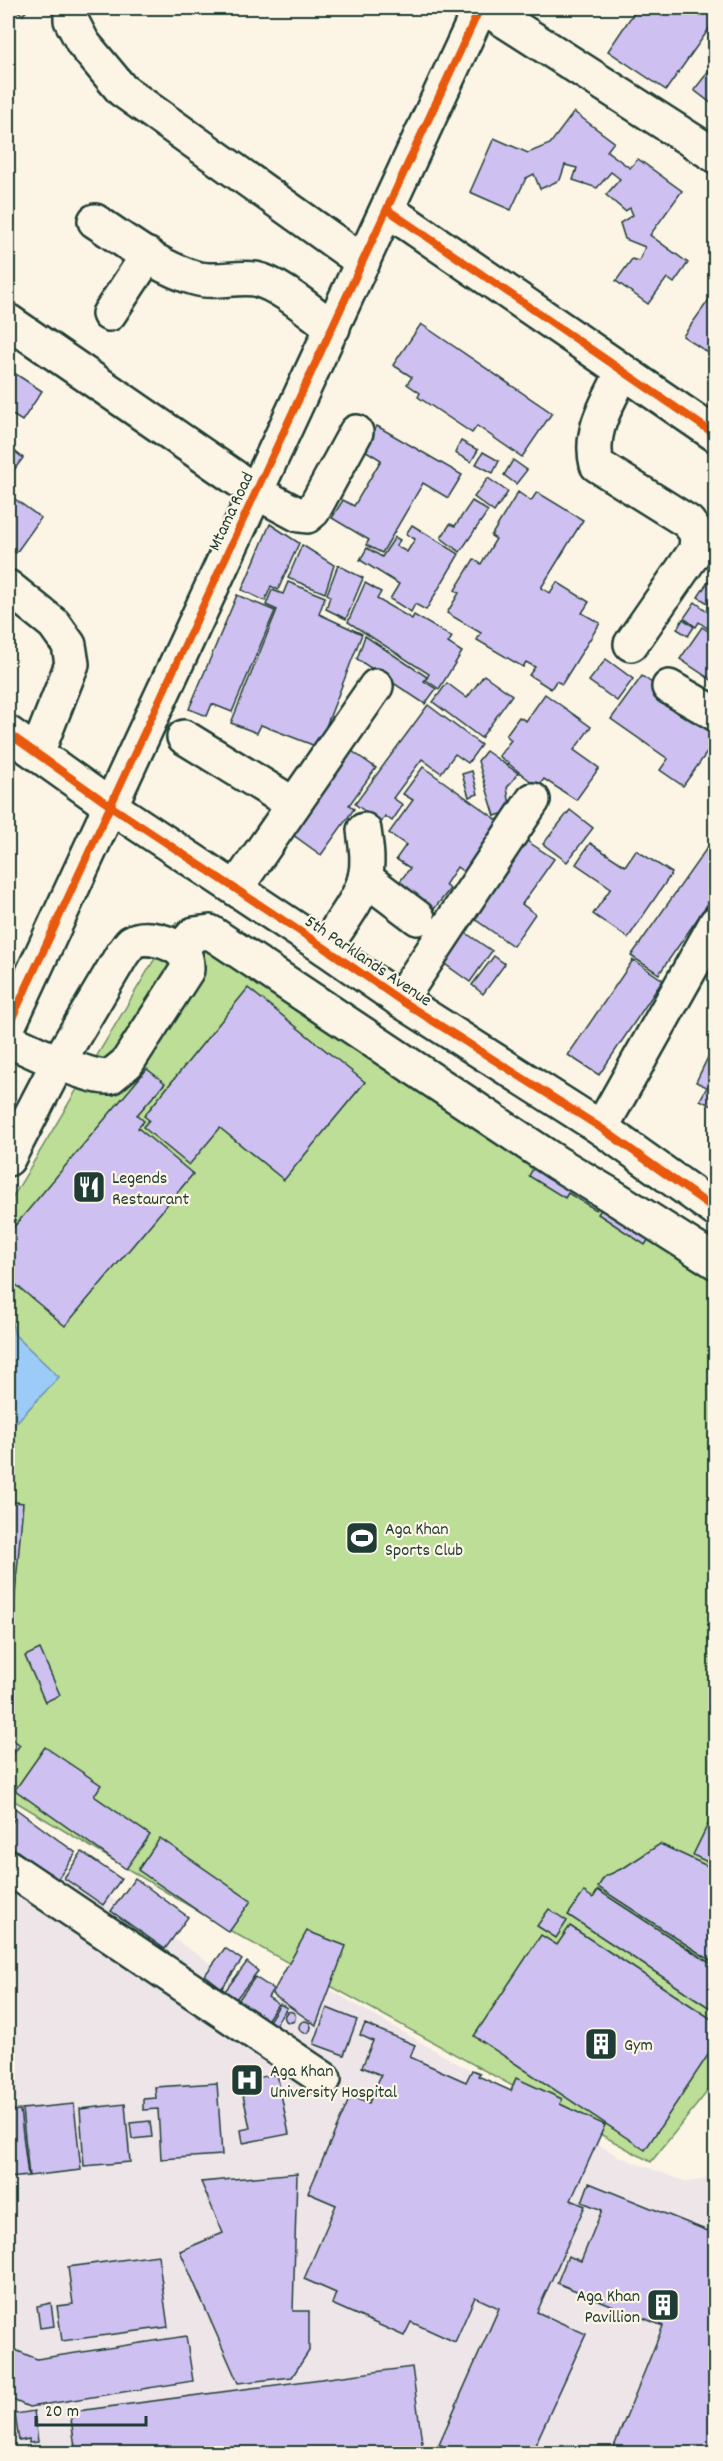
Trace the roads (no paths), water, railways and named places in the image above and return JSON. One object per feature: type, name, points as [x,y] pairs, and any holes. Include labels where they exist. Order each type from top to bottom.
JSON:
[{"type":"street","points":[[71,8],[71,20],[82,43],[122,90],[363,262]]},
{"type":"street","name":"Mtama Road","points":[[8,1027],[480,8]]},
{"type":"street","points":[[485,8],[716,156]]},
{"type":"street","points":[[388,210],[716,435]]},
{"type":"street","points":[[95,220],[148,255],[196,279],[207,281],[254,279],[270,284],[333,328]]},
{"type":"street","points":[[110,314],[148,255]]},
{"type":"street","points":[[8,321],[256,492],[287,510],[306,516],[313,511],[356,432]]},
{"type":"street","points":[[623,371],[594,433],[593,450],[597,465],[688,522],[697,534],[696,550],[631,644]]},
{"type":"street","points":[[8,587],[54,624],[69,645],[72,664],[37,753]]},
{"type":"street","points":[[236,888],[376,686]]},
{"type":"street","points":[[669,687],[716,714]]},
{"type":"street","name":"5th Parklands Avenue","points":[[8,733],[109,805],[236,888],[399,1000],[601,1128],[716,1210]]},
{"type":"street","points":[[184,737],[293,804]]},
{"type":"street","points":[[399,1000],[533,801]]},
{"type":"street","points":[[325,948],[365,878],[367,859],[364,830]]},
{"type":"street","points":[[365,878],[418,918]]},
{"type":"street","points":[[601,1128],[716,923]]},
{"type":"street","points":[[180,950],[194,934],[210,932],[557,1163],[716,1262]]},
{"type":"street","points":[[8,1040],[59,1061],[95,1077],[110,1077],[127,1063],[187,970],[186,958],[180,950],[145,938],[132,942],[123,953],[59,1061],[8,1159]]},
{"type":"street","points":[[8,1867],[324,2079]]},
{"type":"water","points":[[8,1307],[15,1335],[59,1377],[8,1431]]},
{"type":"water","points":[[8,1455],[13,1459],[15,1467],[8,1488]]},
{"type":"place","name":"Legends Restaurant","points":[[89,1187]]},
{"type":"place","name":"Aga Khan Sports Club","points":[[362,1538]]},
{"type":"place","name":"Gym","points":[[601,2044]]},
{"type":"place","name":"Aga Khan University Hospital","points":[[247,2080]]},
{"type":"place","name":"Aga Khan Pavillion","points":[[663,2305]]}]
